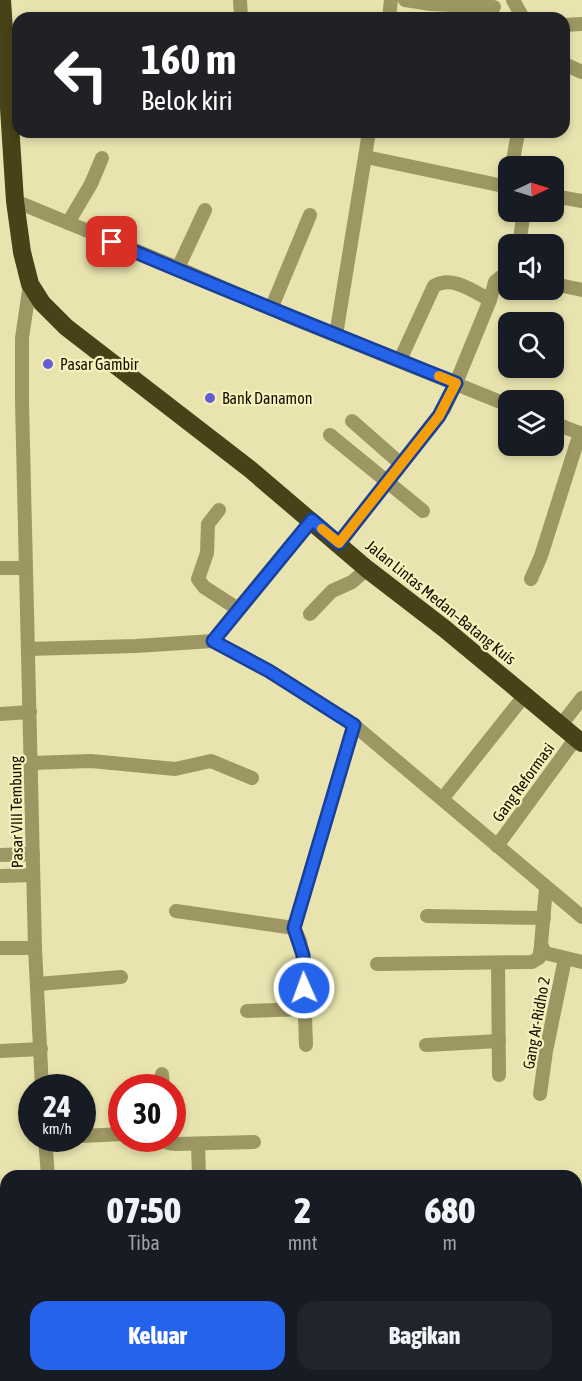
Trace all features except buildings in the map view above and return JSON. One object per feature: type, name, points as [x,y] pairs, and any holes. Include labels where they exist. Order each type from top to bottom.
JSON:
[{"type":"highway","points":[[2,0],[15,201],[22,252],[30,284]]},
{"type":"highway","name":"Jalan Lintas Medan–Batang Kuis","points":[[30,284],[42,303],[66,327],[251,470],[367,568],[446,629],[579,740]]},
{"type":"street","points":[[405,0],[430,4],[494,7]]},
{"type":"street","points":[[336,335],[368,138]]},
{"type":"street","points":[[514,156],[518,138]]},
{"type":"street","points":[[366,157],[498,183]]},
{"type":"street","points":[[68,223],[91,184],[102,158]]},
{"type":"street","points":[[564,198],[582,201]]},
{"type":"street","points":[[15,201],[271,309],[498,401]]},
{"type":"street","points":[[178,268],[206,210]]},
{"type":"street","points":[[271,309],[310,215]]},
{"type":"street","points":[[339,543],[439,416],[456,383],[490,300],[495,282],[498,280]]},
{"type":"street","points":[[400,360],[434,285],[452,282],[490,300]]},
{"type":"street","name":"Pasar VIII Tembung","points":[[30,284],[22,338],[33,874],[42,1074]]},
{"type":"street","points":[[564,286],[582,290]]},
{"type":"street","points":[[352,421],[401,464]]},
{"type":"street","points":[[531,579],[541,556],[581,433],[564,427]]},
{"type":"street","points":[[330,435],[423,511]]},
{"type":"street","points":[[219,510],[208,524],[207,553],[198,579],[204,587],[238,609]]},
{"type":"street","points":[[213,641],[312,520]]},
{"type":"street","points":[[0,568],[26,568]]},
{"type":"street","points":[[310,614],[332,591],[352,582],[367,568]]},
{"type":"street","points":[[28,649],[213,641],[269,671],[354,725],[582,916]]},
{"type":"street","points":[[442,798],[525,695]]},
{"type":"street","points":[[561,726],[582,698]]},
{"type":"street","points":[[0,714],[30,712]]},
{"type":"street","points":[[306,1045],[303,955],[294,928],[354,725]]},
{"type":"street","name":"Gang Reformasi","points":[[496,846],[579,740]]},
{"type":"street","points":[[32,764],[91,761],[175,769],[211,761],[252,778]]},
{"type":"street","points":[[0,855],[33,854]]},
{"type":"street","points":[[0,876],[33,874]]},
{"type":"street","points":[[377,964],[536,961],[541,947],[546,888]]},
{"type":"street","points":[[176,910],[294,928]]},
{"type":"street","points":[[427,916],[544,918]]},
{"type":"street","points":[[541,947],[544,953],[582,962]]},
{"type":"street","points":[[0,948],[35,948]]},
{"type":"street","name":"Gang Ar-Ridho 2","points":[[540,1094],[546,1051],[565,959]]},
{"type":"street","points":[[498,963],[499,1075]]},
{"type":"street","points":[[38,984],[121,977]]},
{"type":"street","points":[[247,1011],[304,1009]]},
{"type":"street","points":[[426,1046],[499,1041]]},
{"type":"street","points":[[0,1051],[41,1049]]},
{"type":"street","points":[[186,1144],[254,1142]]},
{"type":"street","points":[[198,1144],[199,1170]]},
{"type":"street","points":[[46,1152],[48,1170]]},
{"type":"slow traffic","points":[[322,529],[339,543],[439,416],[456,383],[439,376]]},
{"type":"place","name":"Pasar Gambir","points":[[48,364]]},
{"type":"place","name":"Bank Danamon","points":[[210,398]]},
{"type":"route","points":[[112,242],[178,268],[284,315],[456,383],[439,416],[339,543],[312,520],[213,641],[269,671],[354,725],[294,928],[303,955],[304,988]]}]
